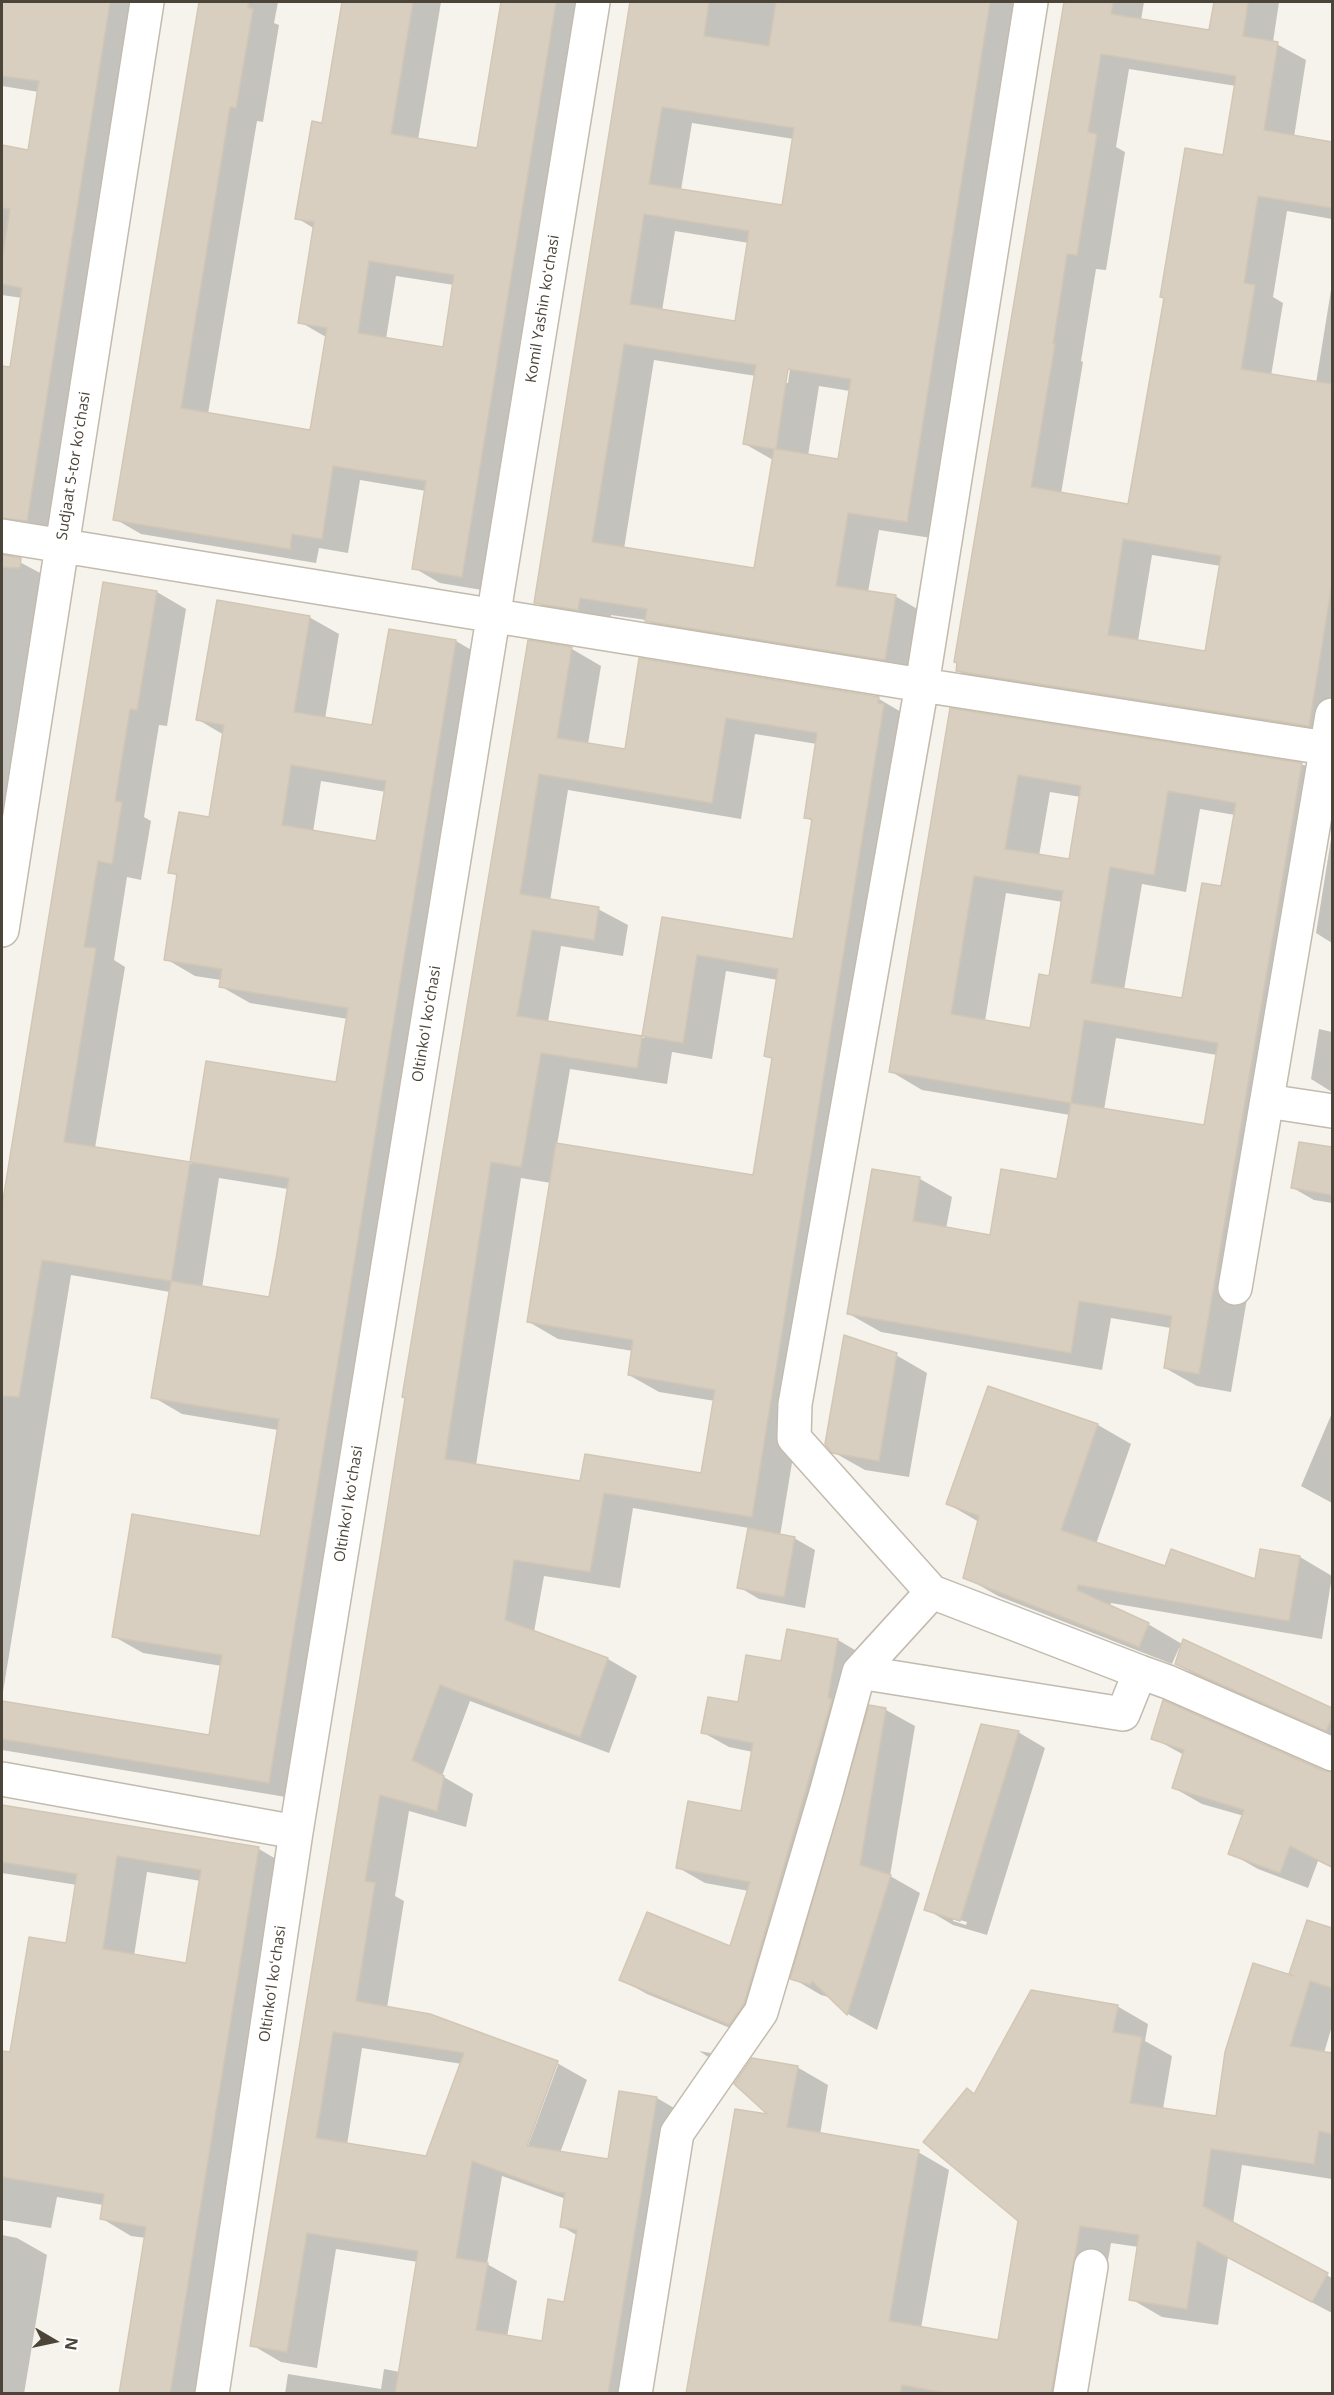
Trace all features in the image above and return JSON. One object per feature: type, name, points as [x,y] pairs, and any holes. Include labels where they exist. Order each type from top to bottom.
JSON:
[{"type":"street","name":"Sudjaat 5-tor koʻchasi","points":[[2,930],[147,2]]},
{"type":"street","name":"Komil Yashin koʻchasi","points":[[493,616],[593,2]]},
{"type":"street","points":[[1031,2],[922,685],[795,1404],[794,1438],[932,1592],[1168,1682],[1332,1754]]},
{"type":"street","points":[[2,536],[1330,749]]},
{"type":"street","name":"Oltinkoʻl koʻchasi","points":[[212,2394],[296,1832],[493,616]]},
{"type":"street","points":[[1235,1288],[1330,749],[1332,715]]},
{"type":"street","points":[[1267,1101],[1332,1112]]},
{"type":"street","points":[[635,2394],[677,2133],[761,2012],[826,1793],[859,1672],[932,1592]]},
{"type":"street","points":[[859,1672],[1124,1714],[1140,1672]]},
{"type":"street","points":[[2,1779],[296,1832]]},
{"type":"street","points":[[1070,2394],[1090,2266]]},
{"type":"building","points":[[2,2],[110,2],[27,521],[2,518],[2,366],[10,367],[22,288],[2,284],[2,260],[10,209],[2,208],[2,145],[28,150],[39,81],[2,76]]},
{"type":"building","points":[[199,2],[249,2],[248,7],[253,9],[236,108],[230,107],[181,408],[310,430],[327,328],[298,323],[314,222],[295,219],[312,121],[322,123],[342,2],[413,2],[391,134],[477,148],[501,2],[556,2],[462,577],[412,569],[426,481],[333,466],[322,539],[292,534],[290,549],[113,520]],"holes":[[[369,261],[454,275],[443,347],[358,333]]]},
{"type":"building","points":[[630,2],[709,2],[704,36],[769,46],[776,2],[990,2],[907,522],[848,513],[836,586],[896,595],[885,660],[645,621],[647,609],[580,598],[578,610],[534,603]],"holes":[[[662,107],[794,128],[782,205],[649,184]],[[644,214],[749,231],[735,321],[630,304]],[[624,344],[756,365],[743,444],[774,449],[754,568],[592,542]],[[788,369],[851,379],[838,459],[776,449]]]},
{"type":"building","points":[[1064,2],[1113,2],[1111,14],[1209,30],[1214,2],[1248,2],[1243,36],[1278,42],[1264,130],[1332,142],[1332,208],[1258,196],[1244,283],[1255,285],[1241,369],[1332,384],[1332,583],[1309,726],[956,671],[957,663],[954,662]],"holes":[[[1101,54],[1236,76],[1223,155],[1185,148],[1160,297],[1164,298],[1128,504],[1031,487],[1055,344],[1053,344],[1067,254],[1077,255],[1097,134],[1088,132]],[[1123,539],[1221,556],[1205,651],[1108,635]]]},
{"type":"building","points":[[2,555],[21,558],[20,568],[2,567]]},
{"type":"building","points":[[103,582],[157,591],[137,710],[130,709],[115,801],[122,802],[112,864],[98,861],[84,947],[96,948],[64,1142],[190,1162],[171,1281],[42,1260],[19,1397],[2,1396],[2,1206]]},
{"type":"building","points":[[217,600],[310,616],[294,712],[372,725],[389,629],[456,640],[269,1783],[2,1739],[2,1701],[209,1735],[222,1655],[112,1637],[132,1514],[260,1536],[279,1419],[151,1398],[171,1281],[269,1297],[276,1259],[289,1178],[190,1162],[206,1061],[336,1082],[348,1008],[219,987],[222,969],[164,960],[177,874],[168,873],[179,812],[209,817],[224,725],[196,720]],"holes":[[[291,765],[386,781],[376,841],[282,825]]]},
{"type":"building","points":[[528,640],[572,647],[557,738],[625,749],[639,658],[879,697],[878,703],[884,704],[752,1517],[604,1493],[590,1572],[514,1560],[505,1620],[608,1658],[580,1737],[440,1685],[412,1760],[444,1776],[437,1811],[380,1795],[365,1881],[375,1883],[356,2001],[430,2014],[558,2061],[527,2146],[608,2159],[619,2091],[657,2097],[608,2394],[395,2394],[418,2251],[307,2233],[287,2352],[250,2346],[381,1550],[405,1398],[402,1397]],"holes":[[[726,718],[817,733],[804,818],[812,819],[793,939],[662,917],[642,1036],[517,1016],[532,930],[594,940],[599,907],[520,894],[539,774],[712,803]],[[697,955],[778,969],[764,1056],[772,1058],[753,1175],[556,1143],[527,1322],[633,1340],[628,1375],[715,1390],[701,1473],[585,1454],[580,1481],[445,1459],[491,1162],[521,1167],[541,1053],[637,1068],[642,1036],[683,1043]],[[333,2032],[464,2053],[426,2156],[316,2138]],[[472,2161],[556,2192],[565,2193],[560,2227],[577,2230],[564,2302],[548,2299],[542,2341],[476,2330],[488,2263],[456,2258]]]},
{"type":"building","points":[[950,708],[1302,763],[1199,1374],[1164,1368],[1172,1316],[1079,1301],[1071,1353],[847,1314],[872,1169],[920,1177],[913,1221],[990,1235],[1001,1169],[1057,1179],[1071,1103],[889,1072]],"holes":[[[1018,775],[1081,786],[1069,859],[1005,849]],[[1168,791],[1236,803],[1221,886],[1202,883],[1182,998],[1091,983],[1110,867],[1154,875]],[[974,876],[1063,891],[1049,976],[1039,974],[1030,1028],[951,1014]],[[1084,1020],[1218,1043],[1204,1125],[1071,1103]]]},
{"type":"building","points":[[1299,1142],[1332,1147],[1332,1195],[1291,1188]]},
{"type":"building","points":[[844,1335],[897,1353],[879,1461],[832,1453],[825,1444]]},
{"type":"building","points":[[988,1386],[1098,1424],[1061,1530],[1165,1566],[1171,1549],[1255,1579],[1260,1549],[1300,1556],[1289,1621],[1078,1585],[1077,1590],[1149,1623],[1139,1647],[963,1578],[979,1516],[946,1504]]},
{"type":"building","points":[[748,1528],[795,1537],[784,1597],[737,1588]]},
{"type":"building","points":[[787,1629],[838,1639],[828,1698],[832,1699],[744,2004],[729,2025],[619,1980],[647,1912],[730,1946],[750,1882],[676,1868],[688,1801],[741,1811],[753,1743],[701,1733],[708,1697],[738,1702],[746,1655],[781,1661]]},
{"type":"building","points":[[1183,1639],[1332,1708],[1332,1717],[1326,1731],[1175,1664]]},
{"type":"building","points":[[1163,1700],[1324,1771],[1332,1772],[1332,1867],[1290,1846],[1280,1873],[1228,1854],[1244,1810],[1172,1788],[1184,1750],[1151,1739]]},
{"type":"building","points":[[869,1705],[886,1708],[860,1865],[891,1875],[847,2015],[812,1981],[811,1985],[790,1979]]},
{"type":"building","points":[[981,1724],[1019,1731],[960,1921],[924,1910]]},
{"type":"building","points":[[2,1805],[259,1847],[170,2394],[119,2394],[146,2227],[100,2219],[104,2194],[2,2177],[2,2051],[10,2052],[29,1937],[66,1943],[77,1874],[2,1862]],"holes":[[[117,1856],[201,1870],[186,1963],[103,1949]]]},
{"type":"building","points":[[1307,1920],[1332,1928],[1332,1988],[1310,1981],[1290,2046],[1332,2053],[1332,2134],[1319,2131],[1314,2164],[1211,2149],[1203,2206],[1328,2273],[1312,2302],[1197,2241],[1187,2309],[1129,2300],[1139,2235],[1080,2226],[1051,2394],[951,2394],[902,2385],[900,2394],[686,2394],[735,2109],[767,2114],[734,2084],[752,2058],[798,2066],[787,2127],[919,2150],[889,2321],[998,2340],[1018,2221],[923,2142],[967,2088],[974,2094],[1031,1990],[1118,2005],[1113,2032],[1142,2037],[1130,2103],[1216,2116],[1225,2052],[1253,1963],[1294,1976],[1289,1974]]}]
